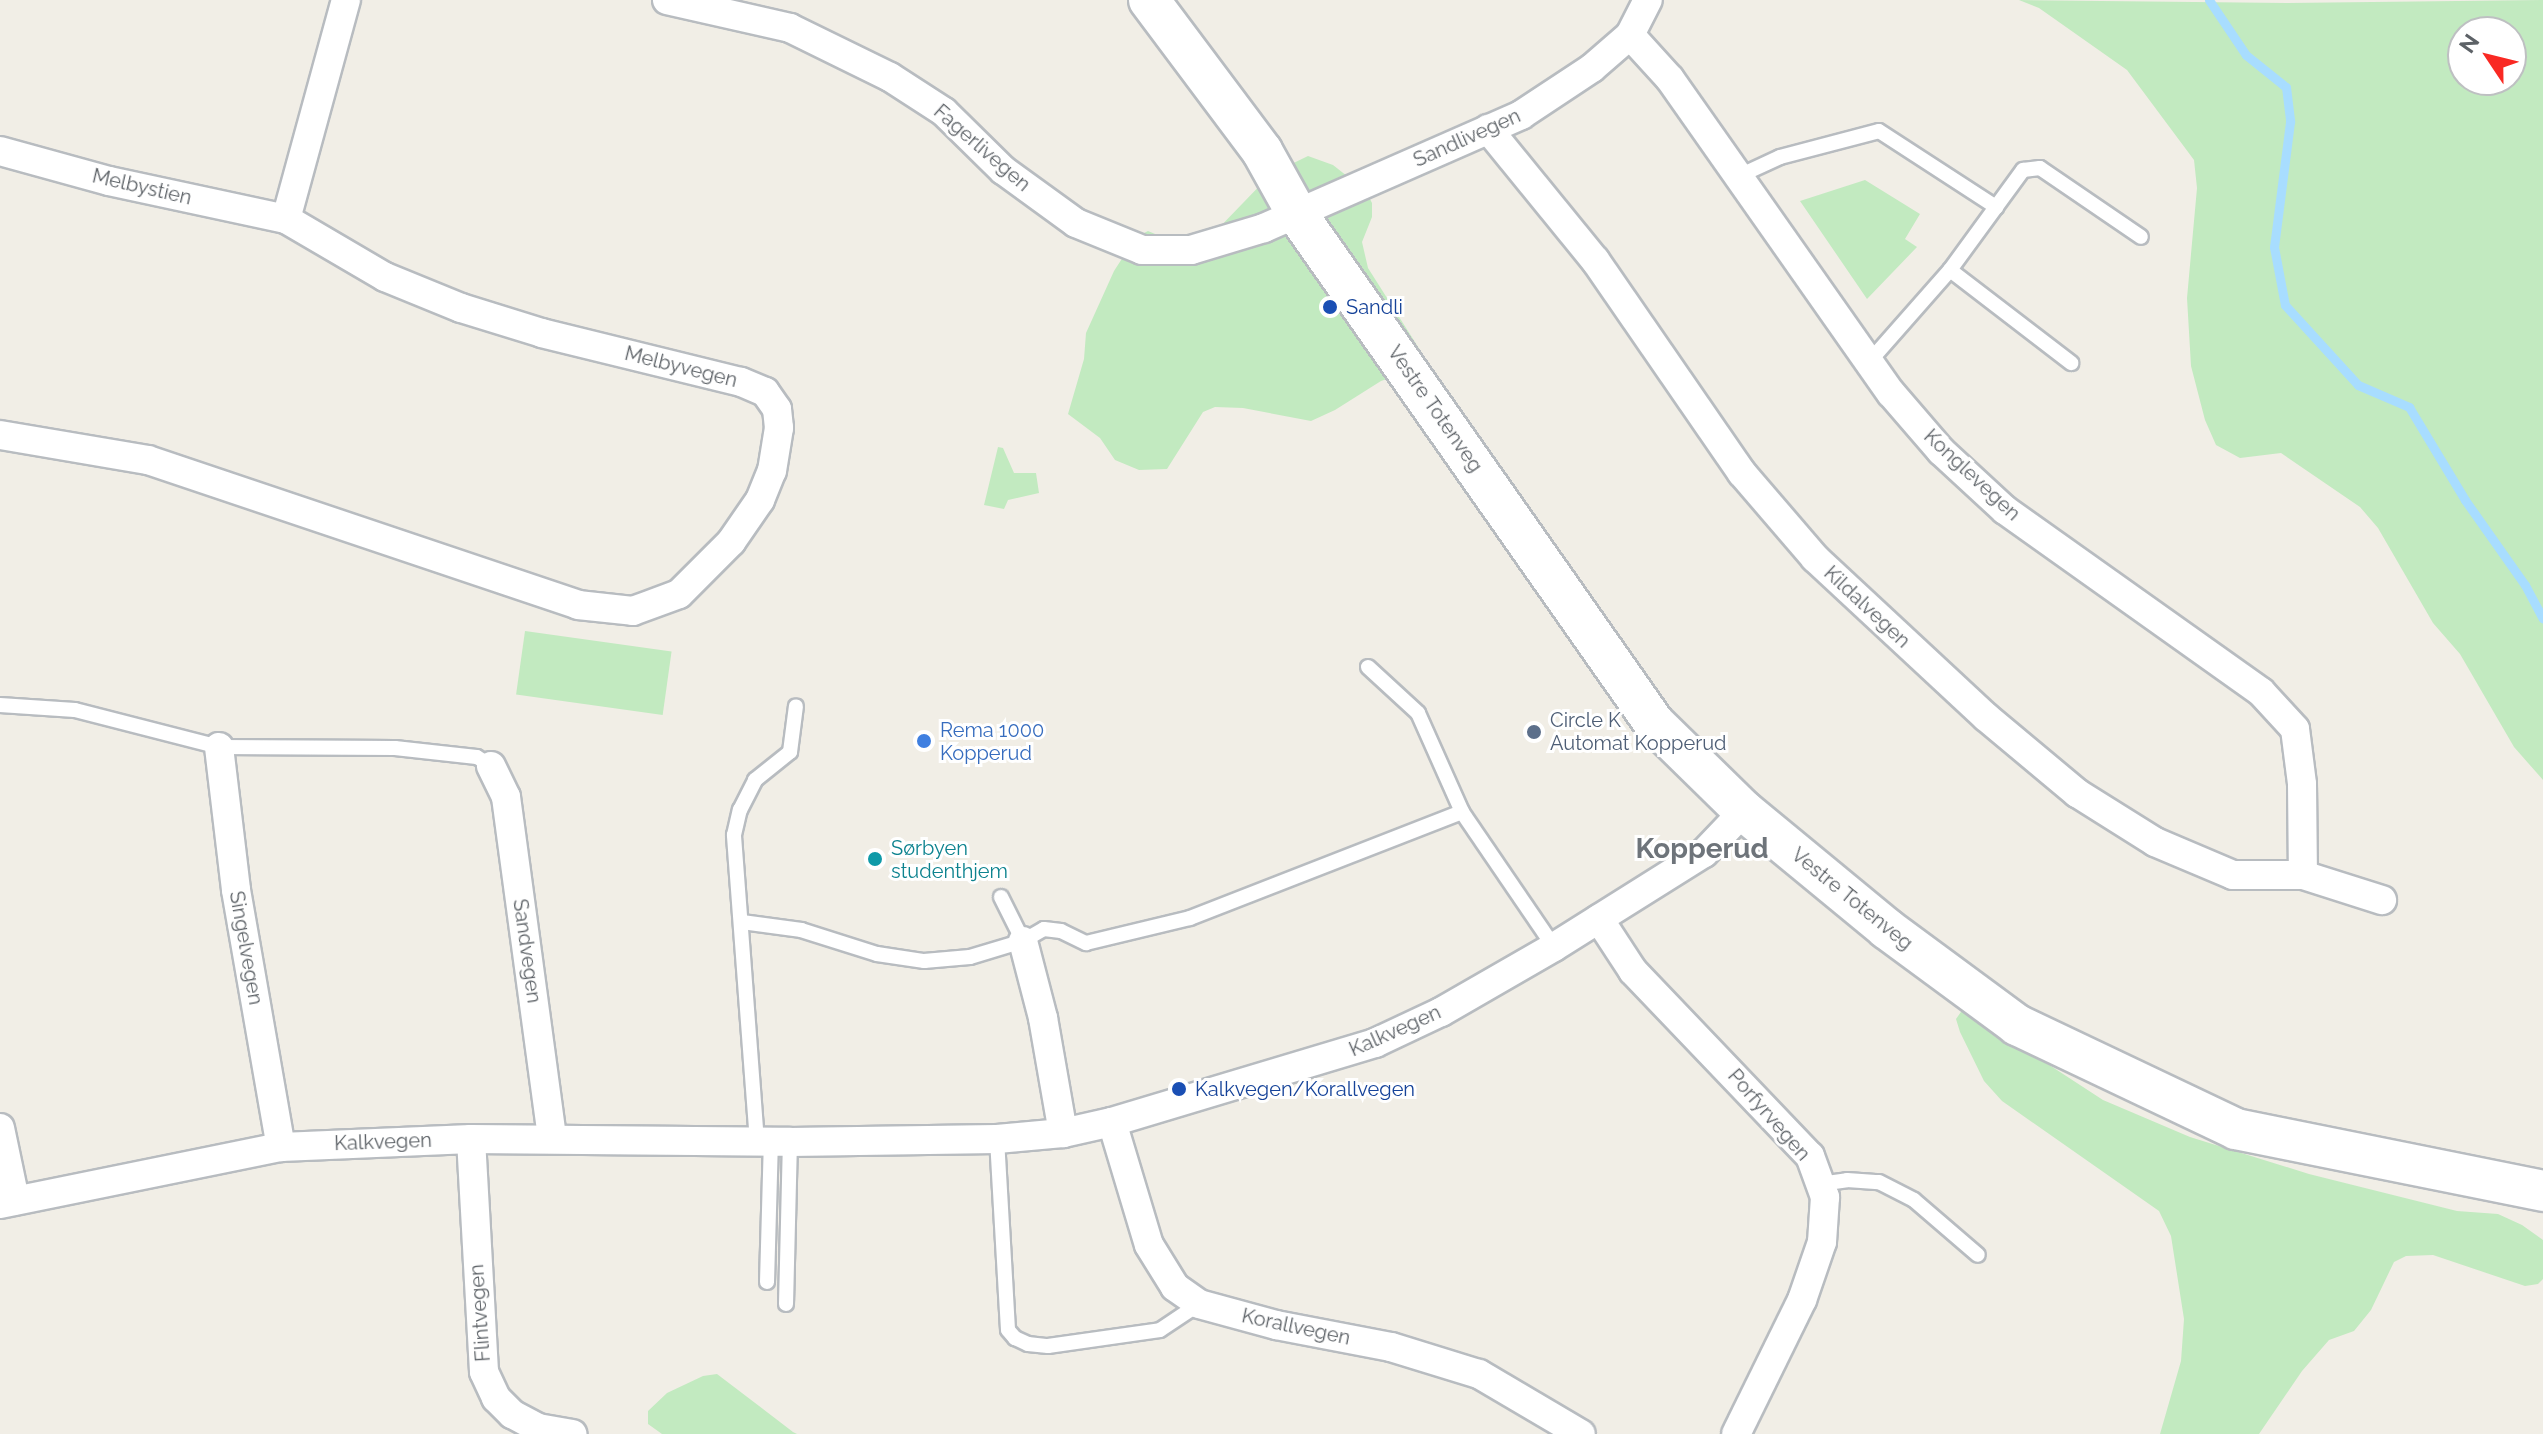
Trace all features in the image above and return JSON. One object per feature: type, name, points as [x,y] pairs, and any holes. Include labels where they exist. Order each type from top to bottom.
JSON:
[{"type":"main road","name":"Vestre Totenveg","points":[[1149,0],[1262,151],[1297,214],[1654,723],[1744,811],[1887,929],[2017,1025],[2181,1103],[2236,1129],[2543,1191]]},
{"type":"street","points":[[286,219],[346,0]]},
{"type":"street","name":"Fagerlivegen","points":[[667,0],[790,28],[890,77],[944,112],[1003,170],[1076,223],[1142,250],[1191,250],[1236,239],[1297,214]]},
{"type":"street","name":"Sandlivegen","points":[[1297,214],[1521,115],[1592,68],[1630,35],[1648,0]]},
{"type":"street","name":"Konglevegen","points":[[1630,35],[1670,79],[1869,362],[1941,451],[2005,510],[2261,692],[2295,729],[2302,784],[2303,875]]},
{"type":"street","name":"Kildalvegen","points":[[1488,129],[1595,260],[1742,473],[1815,558],[1883,624],[2077,793],[2155,842],[2233,875],[2303,875],[2382,900]]},
{"type":"street","name":"Melbystien","points":[[0,151],[109,181],[286,219]]},
{"type":"street","name":"Melbyvegen","points":[[0,435],[148,460],[578,605],[633,611],[679,594],[712,565],[760,500],[778,446],[777,409],[765,392],[741,382],[542,333],[461,308],[385,277],[286,219]]},
{"type":"street","name":"Singelvegen","points":[[219,747],[236,890],[281,1147]]},
{"type":"street","name":"Sandvegen","points":[[491,766],[506,797],[552,1139]]},
{"type":"street","name":"Kalkvegen","points":[[8,1202],[281,1147],[471,1139],[772,1142],[997,1139],[1063,1133],[1112,1122],[1375,1043],[1441,1012],[1554,947],[1704,853],[1744,811]]},
{"type":"street","name":"Porfyrvegen","points":[[1599,919],[1633,971],[1810,1156],[1825,1197],[1822,1242],[1802,1300],[1736,1434]]},
{"type":"street","points":[[1023,941],[1043,1018],[1063,1133]]},
{"type":"street","name":"Korallvegen","points":[[1112,1122],[1149,1245],[1175,1287],[1199,1304],[1276,1325],[1391,1347],[1479,1374],[1581,1434]]},
{"type":"street","points":[[0,1128],[8,1202]]},
{"type":"street","name":"Flintvegen","points":[[471,1139],[484,1372],[496,1398],[512,1414],[538,1428],[572,1434]]},
{"type":"lane","points":[[1739,176],[1780,157],[1879,131],[1996,207]]},
{"type":"lane","points":[[1869,362],[1950,270],[2023,170],[2040,168],[2141,237]]},
{"type":"lane","points":[[1950,270],[2071,363]]},
{"type":"lane","points":[[1368,667],[1418,713],[1462,812],[1554,947]]},
{"type":"lane","points":[[0,705],[75,710],[219,747],[395,748],[477,757],[491,766]]},
{"type":"lane","points":[[786,1304],[772,1142],[742,922],[734,835],[740,810],[755,780],[790,752],[796,706]]},
{"type":"lane","points":[[742,922],[801,930],[877,954],[924,961],[970,957],[1023,941],[1044,929],[1061,931],[1086,943],[1190,918],[1462,812]]},
{"type":"lane","points":[[1001,897],[1023,941]]},
{"type":"lane","points":[[997,1139],[1008,1330],[1015,1338],[1028,1344],[1048,1346],[1160,1330],[1199,1304]]},
{"type":"lane","points":[[767,1282],[772,1142]]},
{"type":"lane","points":[[1820,1184],[1847,1180],[1879,1182],[1914,1200],[1978,1255]]},
{"type":"green space","points":[[2019,0],[2287,3],[2543,0],[2543,780],[2514,747],[2460,654],[2433,623],[2378,528],[2360,507],[2281,453],[2240,458],[2216,445],[2205,420],[2191,366],[2187,298],[2197,188],[2194,160],[2127,70],[2039,8]]},
{"type":"green space","points":[[1308,156],[1333,165],[1366,191],[1372,203],[1372,217],[1362,242],[1368,268],[1434,372],[1420,368],[1381,381],[1311,421],[1243,408],[1215,407],[1203,412],[1167,469],[1139,470],[1115,460],[1100,438],[1068,414],[1084,359],[1086,333],[1114,271],[1136,237],[1148,231],[1174,242],[1214,233],[1271,174]]},
{"type":"green space","points":[[1865,180],[1920,214],[1905,239],[1917,247],[1867,299],[1800,201]]},
{"type":"green space","points":[[998,447],[1003,448],[1014,473],[1036,473],[1039,493],[1008,500],[1004,509],[984,505]]},
{"type":"green space","points":[[525,631],[672,652],[663,715],[516,694]]},
{"type":"green space","points":[[1963,1009],[2103,1100],[2190,1137],[2309,1174],[2457,1211],[2498,1214],[2522,1225],[2543,1240],[2543,1279],[2538,1284],[2525,1286],[2433,1255],[2406,1256],[2394,1262],[2371,1310],[2354,1331],[2329,1340],[2302,1371],[2259,1434],[2160,1434],[2181,1361],[2184,1319],[2171,1236],[2159,1211],[2002,1101],[1984,1081],[1960,1032],[1956,1019]]},
{"type":"green space","points":[[717,1374],[797,1434],[662,1434],[648,1424],[648,1411],[667,1393],[703,1376]]},
{"type":"waterway","points":[[2209,0],[2246,55],[2286,87],[2290,122],[2274,247],[2285,305],[2358,385],[2409,407],[2465,500],[2525,585],[2543,619]]},
{"type":"place","name":"Sandli","points":[[1330,307]]},
{"type":"place","name":"Circle K Automat Kopperud","points":[[1534,732]]},
{"type":"place","name":"Rema 1000 Kopperud","points":[[924,741]]},
{"type":"place","name":"Sørbyen studenthjem","points":[[875,859]]},
{"type":"place","name":"Kalkvegen/Korallvegen","points":[[1179,1089]]},
{"type":"district","name":"Kopperud","points":[[1702,849]]}]
